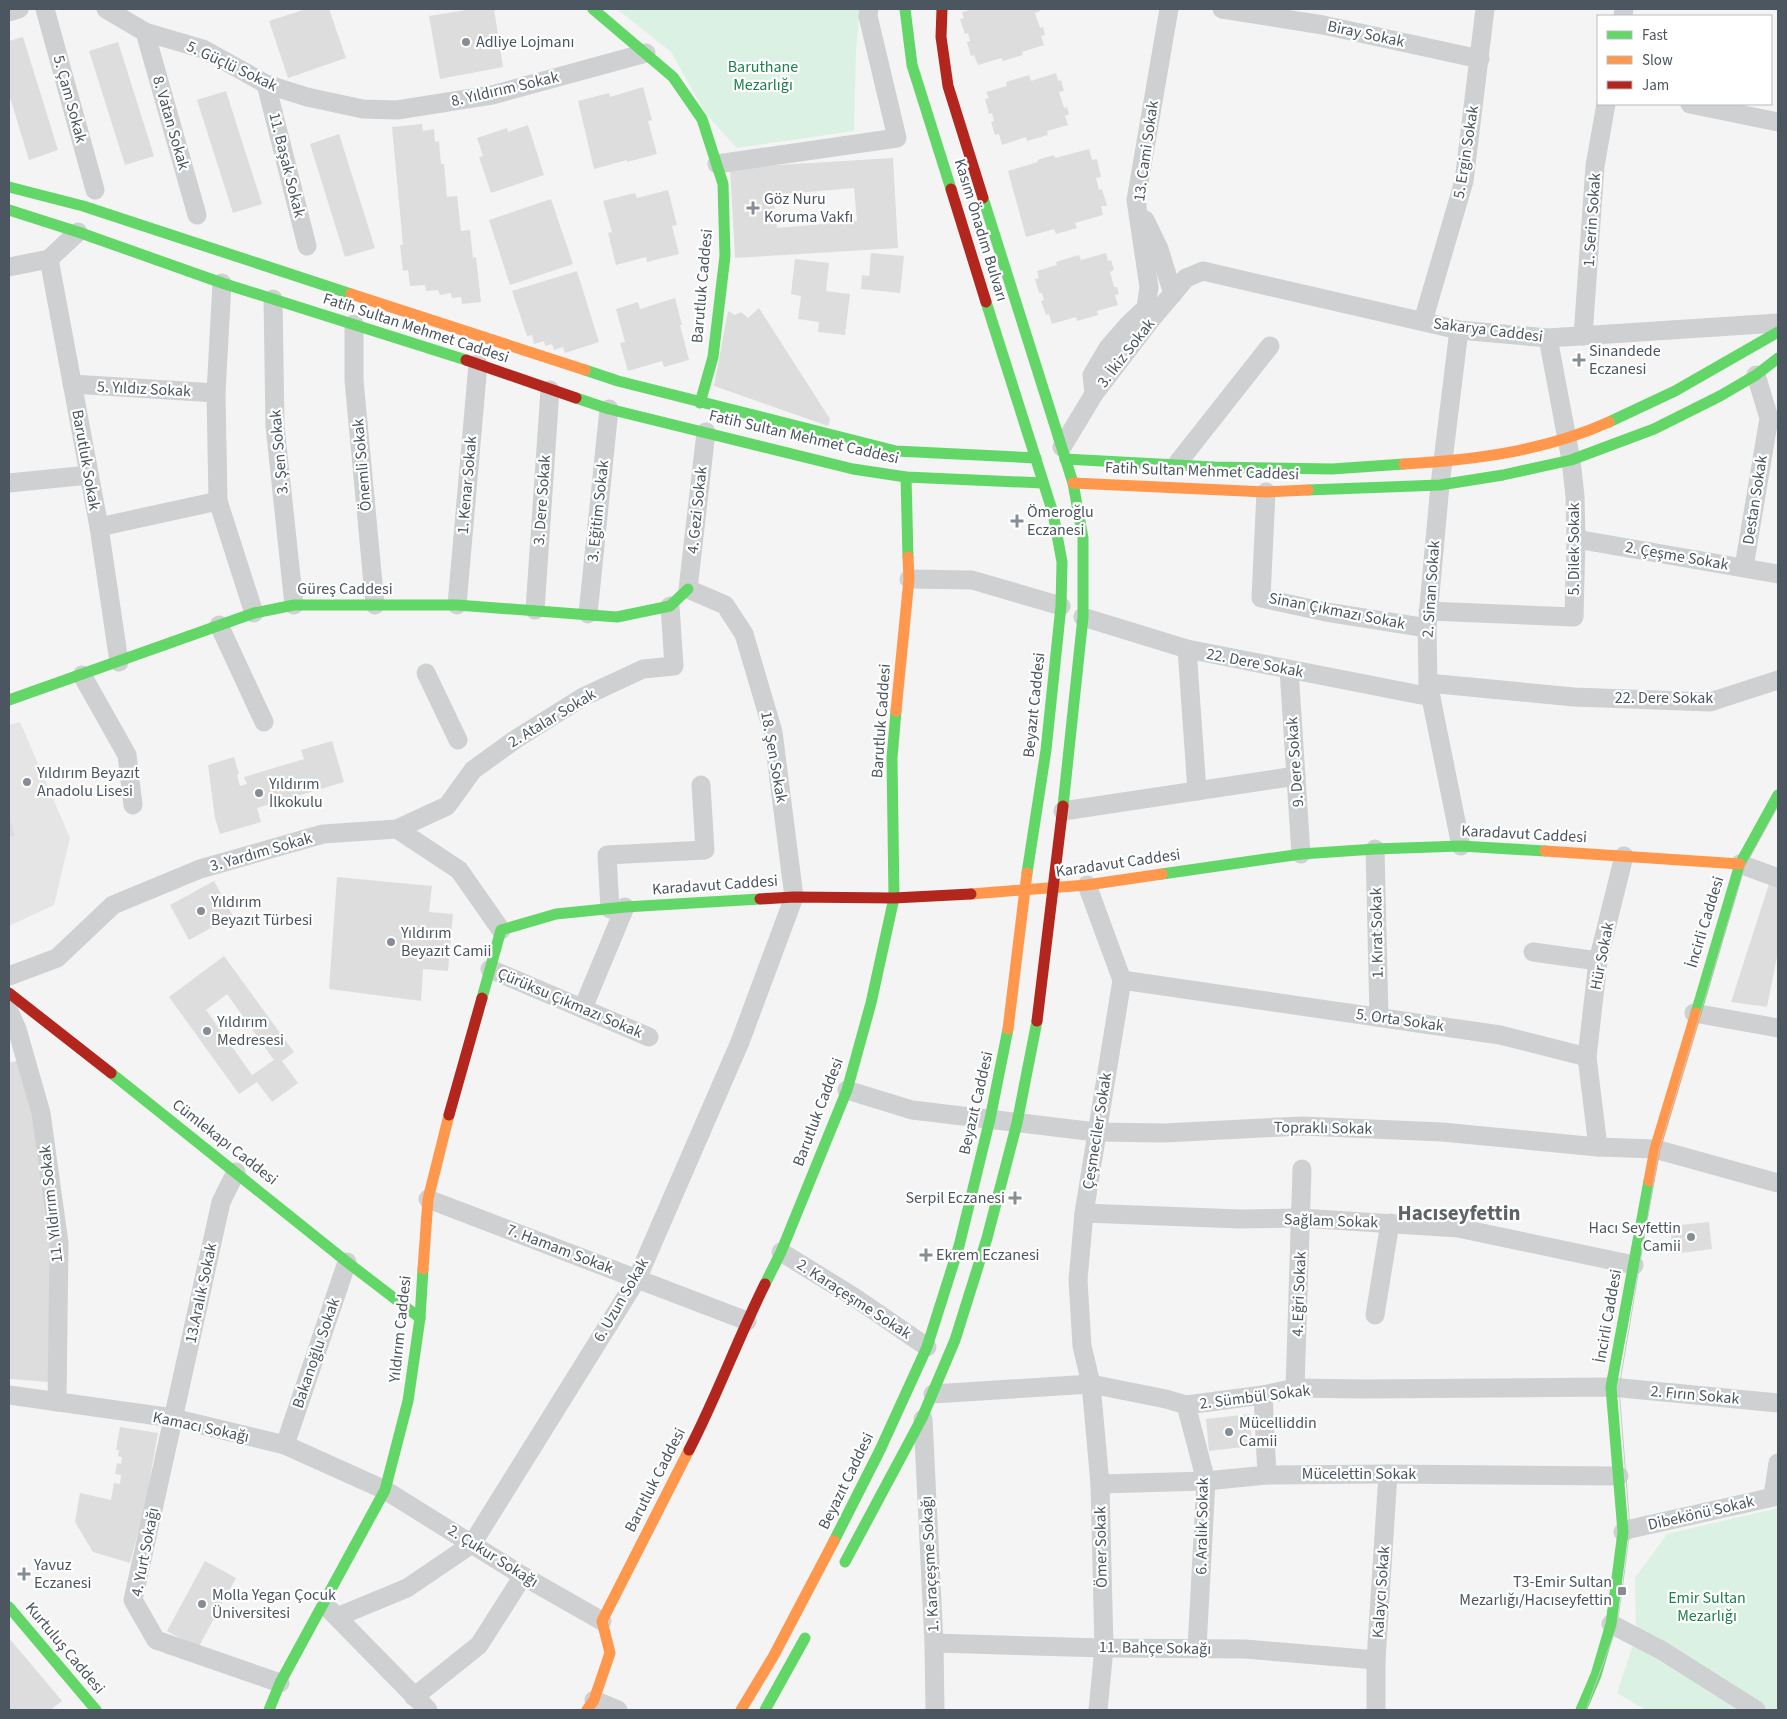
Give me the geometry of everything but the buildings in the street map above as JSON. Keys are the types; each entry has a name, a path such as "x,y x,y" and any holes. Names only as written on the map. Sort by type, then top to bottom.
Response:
{"main road":[{"name":"Barutluk Caddesi","path":"594,9 673,77 702,119 723,184 725,256 713,357 700,403"},
{"name":"Kasım Önadım Bulvarı","path":"905,9 912,65 1053,456"},
{"name":"Kasım Önadım Bulvarı","path":"942,9 941,37 948,86 1053,456"},
{"name":"Fatih Sultan Mehmet Caddesi","path":"9,187 83,206 618,381 700,403 896,450 1053,456 1176,465 1332,469 1443,462 1544,445 1566,439 1604,424 1675,391 1778,332"},
{"name":"Fatih Sultan Mehmet Caddesi","path":"9,210 78,232 222,283 478,364 609,409 852,469 906,478 1042,483 1073,482 1266,492 1440,485 1503,475 1571,460 1654,429 1720,396 1756,375 1778,358"},
{"path":"841,1569 922,1418 955,1340 987,1238 1017,1123 1038,1018 1072,735 1083,617 1083,538 1073,482 1053,456"},
{"name":"Beyazıt Caddesi","path":"741,1710 773,1657 808,1592 880,1450 927,1347 958,1246 990,1119 1007,1037 1024,891 1046,750 1061,606 1062,562 1053,513 1042,483 1053,456"},
{"name":"Barutluk Caddesi","path":"602,1621 706,1417 747,1321 781,1252 847,1090 871,1003 894,898 892,758 909,578 906,478"},
{"path":"670,606 688,589"},
{"name":"Güreş Caddesi","path":"9,700 254,613 294,605 457,605 617,617 670,606"},
{"name":"İncirli Caddesi","path":"1581,1710 1596,1675 1611,1624 1623,1532 1611,1387 1655,1149 1740,864 1778,795"},
{"name":"Karadavut Caddesi","path":"501,930 556,914 618,908 794,897 894,898 1053,889 1301,854 1375,849 1461,846 1740,864"},
{"name":"Yıldırım Caddesi","path":"269,1710 280,1683 385,1490 408,1401 420,1318 428,1199 461,1069 501,930"},
{"name":"Cümlekapı Caddesi","path":"9,993 420,1318"},
{"name":"Kurtuluş Caddesi","path":"9,1607 96,1710"},
{"path":"591,1705 610,1653 602,1621"},
{"path":"772,1706 809,1629"}],"street":[{"path":"9,12 19,9"},
{"name":"5. Çam Sokak","path":"45,9 95,190"},
{"name":"5. Güçlü Sokak","path":"106,9 145,32 203,49 266,84 306,97 363,109"},
{"path":"717,164 897,138 868,16 869,9"},
{"name":"13. Cami Sokak","path":"1094,394 1092,375 1108,348 1146,308 1149,287 1136,200 1169,9"},
{"name":"Biray Sokak","path":"1222,9 1324,17 1480,59"},
{"name":"5. Ergin Sokak","path":"1423,321 1464,181 1485,9"},
{"name":"8. Vatan Sokak","path":"145,32 197,214"},
{"name":"8. Yıldırım Sokak","path":"363,109 397,110 492,95 646,53"},
{"name":"11. Başak Sokak","path":"266,84 308,246"},
{"name":"1. Serin Sokak","path":"1583,336 1596,166 1606,105"},
{"path":"1697,105 1777,116"},
{"path":"1136,200 1159,250 1173,294"},
{"path":"9,267 49,259 78,232"},
{"name":"Barutluk Sokak","path":"49,259 99,527 119,662"},
{"name":"3. İkiz Sokak","path":"1053,456 1094,394 1173,294 1186,278 1203,271"},
{"name":"Sakarya Caddesi","path":"1203,271 1459,330 1548,338 1778,323"},
{"path":"222,283 216,393 218,501 254,613"},
{"name":"3. Şen Sokak","path":"273,299 275,426 294,605"},
{"name":"Önemli Sokak","path":"354,324 354,380 375,605"},
{"name":"2. Sinan Sokak","path":"1459,330 1440,485 1428,620 1429,690 1461,846"},
{"name":"5. Dilek Sokak","path":"1428,620 1574,616 1576,538 1571,460 1548,338"},
{"path":"1176,465 1270,346"},
{"name":"1. Kenar Sokak","path":"457,605 478,364"},
{"name":"Destan Sokak","path":"1744,567 1770,460 1769,418 1756,375"},
{"name":"5. Yıldız Sokak","path":"72,384 216,393"},
{"name":"3. Dere Sokak","path":"535,610 550,390"},
{"name":"3. Eğitim Sokak","path":"588,614 609,409"},
{"name":"4. Gezi Sokak","path":"688,589 706,432"},
{"path":"9,483 89,474"},
{"name":"Sinan Çıkmazı Sokak","path":"1266,492 1262,598 1326,612 1428,620"},
{"path":"99,527 218,501"},
{"name":"2. Çeşme Sokak","path":"1576,538 1778,574"},
{"path":"909,578 972,580 1061,606"},
{"name":"18. Şen Sokak","path":"688,589 725,605 744,634 773,732 794,897"},
{"name":"2. Atalar Sokak","path":"397,829 447,806 473,770 516,739 583,697 643,669 674,666 670,606"},
{"name":"22. Dere Sokak","path":"1083,617 1187,649 1289,670 1429,690 1710,702 1778,680"},
{"path":"219,625 264,722"},
{"path":"1187,649 1197,791"},
{"name":"9. Dere Sokak","path":"1289,670 1301,854"},
{"path":"426,673 458,740"},
{"path":"82,675 127,755 133,805"},
{"path":"1063,811 1296,776"},
{"path":"583,1008 618,908 607,855 705,850 701,785"},
{"path":"397,829 460,870 501,930"},
{"name":"3. Yardım Sokak","path":"9,976 57,958 113,905 200,869 323,834 397,829"},
{"name":"1. Kırat Sokak","path":"1375,849 1379,1017"},
{"name":"Hür Sokak","path":"1587,1057 1598,961 1624,856"},
{"path":"1740,864 1778,878"},
{"name":"Çeşmeciler Sokak","path":"1087,885 1122,980 1084,1213 1078,1280 1082,1346 1091,1384"},
{"name":"6. Uzun Sokak","path":"337,1617 407,1588 472,1544 637,1279 740,1042 794,897"},
{"path":"1533,952 1598,961"},
{"name":"Çürüksu Çıkmazı Sokak","path":"490,968 649,1037"},
{"name":"5. Orta Sokak","path":"1122,980 1500,1034 1587,1057"},
{"name":"11. Yıldırım Sokak","path":"9,1012 17,1029 41,1113 59,1244 56,1402"},
{"path":"1694,1013 1778,1028"},
{"path":"1587,1057 1598,1147"},
{"name":"Topraklı Sokak","path":"847,1090 912,1110 1096,1132 1164,1133 1302,1126 1442,1132 1598,1147 1655,1149 1778,1183"},
{"name":"4. Eğri Sokak","path":"1295,1388 1302,1169"},
{"name":"13.Aralık Sokak","path":"173,1418 220,1202 236,1172"},
{"name":"7. Hamam Sokak","path":"428,1199 747,1321"},
{"name":"Sağlam Sokak","path":"1084,1213 1240,1219 1301,1218 1458,1228 1634,1265"},
{"path":"1375,1314 1390,1223"},
{"name":"2. Karaçeşme Sokak","path":"781,1252 854,1297 927,1347"},
{"name":"Bakanoğlu Sokak","path":"285,1445 347,1262"},
{"name":"2. Sümbül Sokak","path":"933,1394 1091,1384 1166,1399 1186,1406 1262,1395 1295,1388 1368,1390 1611,1387"},
{"name":"Ömer Sokak","path":"1091,1384 1100,1484 1104,1648 1098,1710"},
{"name":"2. Fırın Sokak","path":"1611,1387 1778,1403"},
{"name":"Kamacı Sokağı","path":"9,1395 173,1418 285,1445 385,1490"},
{"path":"1262,1395 1267,1474"},
{"name":"6. Aralık Sokak","path":"1186,1406 1206,1481 1197,1648"},
{"name":"4. Yurt Sokağı","path":"173,1418 133,1600 156,1640 280,1683"},
{"name":"1. Karaçeşme Sokağı","path":"922,1418 934,1643 935,1710"},
{"path":"1776,1496 1778,1463"},
{"name":"Mücelettin Sokak","path":"1100,1484 1206,1481 1267,1474 1619,1476"},
{"name":"Kalaycı Sokak","path":"1376,1710 1376,1660 1388,1474"},
{"name":"2. Çukur Sokağı","path":"385,1490 523,1576 602,1621"},
{"name":"Dibekönü Sokak","path":"1623,1532 1776,1496"},
{"path":"323,1603 421,1704 479,1645 523,1576"},
{"path":"1611,1624 1661,1650 1756,1710"},
{"name":"11. Bahçe Sokağı","path":"934,1643 1104,1648 1245,1649 1376,1660"},
{"path":"591,1705 618,1710"}],"shaded area":[{"name":"Yıldırım Beyazıt Anadolu Lisesi","path":"20,722 70,838 54,905 9,926 9,725"}],"green space":[{"name":"Baruthane Mezarlığı","path":"617,9 860,9 856,51 854,131 737,148 706,114 671,52"},
{"name":"Emir Sultan Mezarlığı","path":"1778,1508 1778,1710 1646,1710 1617,1693 1636,1636 1635,1578 1667,1534"}],"tram line":[{"path":"1586,1710 1617,1626 1622,1591 1630,1529 1619,1388 1659,1150 1745,866 1778,806"}],"traffic: fast":[{"path":"593,9 673,77 702,119 723,184 725,256 713,357 700,403"},
{"path":"905,9 912,65 951,189"},
{"path":"9,187 83,206 351,294"},
{"path":"983,198 1073,483 1083,538 1083,617 1063,806"},
{"path":"9,210 78,232 222,283 466,360"},
{"path":"986,302 1053,513 1062,562 1061,606 1046,750 1027,873"},
{"path":"1609,422 1675,391 1778,332"},
{"path":"1308,490 1440,485 1503,475 1571,460 1654,429 1720,396 1756,375 1778,358"},
{"path":"585,370 618,381 896,451 1036,458"},
{"path":"576,398 609,409 853,469 906,477 1043,483"},
{"path":"1065,459 1214,467 1332,469 1404,464"},
{"path":"906,477 908,557"},
{"path":"9,700 254,613 294,605 457,605 617,617 670,606 688,589"},
{"path":"765,1284 781,1252 847,1090 871,1003 894,898 892,758 896,711"},
{"path":"1696,1013 1740,864 1778,795"},
{"path":"1162,874 1301,854 1375,849 1461,846 1545,851"},
{"path":"482,998 501,930 556,914 625,907 760,899"},
{"path":"845,1562 922,1418 955,1340 987,1238 1017,1123 1037,1021"},
{"path":"834,1541 880,1450 927,1347 959,1246 990,1119 1008,1029"},
{"path":"111,1073 420,1318"},
{"path":"1581,1710 1596,1675 1611,1624 1623,1532 1611,1387 1649,1181"},
{"path":"269,1710 280,1683 385,1490 408,1401 420,1318 423,1269"},
{"path":"9,1607 96,1710"},
{"path":"765,1710 805,1638"}],"traffic: slow":[{"path":"351,294 585,370"},
{"path":"1404,464 1483,457 1534,447 1585,432 1609,422"},
{"path":"1073,483 1266,492 1308,490"},
{"path":"896,711 909,579 908,557"},
{"path":"1545,851 1740,864"},
{"path":"1008,1029 1027,873"},
{"path":"971,894 1087,885 1162,874"},
{"path":"1649,1181 1655,1149 1696,1013"},
{"path":"423,1269 428,1199 449,1115"},
{"path":"587,1710 594,1700 610,1653 602,1621 689,1450"},
{"path":"741,1710 773,1657 834,1541"}],"traffic: jam":[{"path":"942,9 941,37 948,86 983,198"},
{"path":"951,189 986,302"},
{"path":"466,360 576,398"},
{"path":"1037,1021 1063,806"},
{"path":"760,899 794,897 894,898 971,894"},
{"path":"9,993 111,1073"},
{"path":"449,1115 482,998"},
{"path":"689,1450 765,1284"}],"place":[{"name":"Adliye Lojmanı","path":"466,42"},
{"name":"Göz Nuru Koruma Vakfı","path":"753,208"},
{"name":"Sinandede Eczanesi","path":"1579,360"},
{"name":"Ömeroğlu Eczanesi","path":"1017,521"},
{"name":"Yıldırım Beyazıt Anadolu Lisesi","path":"27,782"},
{"name":"Yıldırım İlkokulu","path":"259,793"},
{"name":"Yıldırım Beyazıt Türbesi","path":"201,911"},
{"name":"Yıldırım Beyazıt Camii","path":"391,942"},
{"name":"Yıldırım Medresesi","path":"207,1031"},
{"name":"Serpil Eczanesi","path":"1015,1198"},
{"name":"Hacı Seyfettin Camii","path":"1691,1237"},
{"name":"Ekrem Eczanesi","path":"926,1255"},
{"name":"Mücelliddin Camii","path":"1229,1432"},
{"name":"Yavuz Eczanesi","path":"24,1574"},
{"name":"T3-Emir Sultan Mezarlığı/Hacıseyfettin","path":"1622,1591"},
{"name":"Molla Yegan Çocuk Üniversitesi","path":"202,1604"}],"district":[{"name":"Hacıseyfettin","path":"1459,1213"}]}
